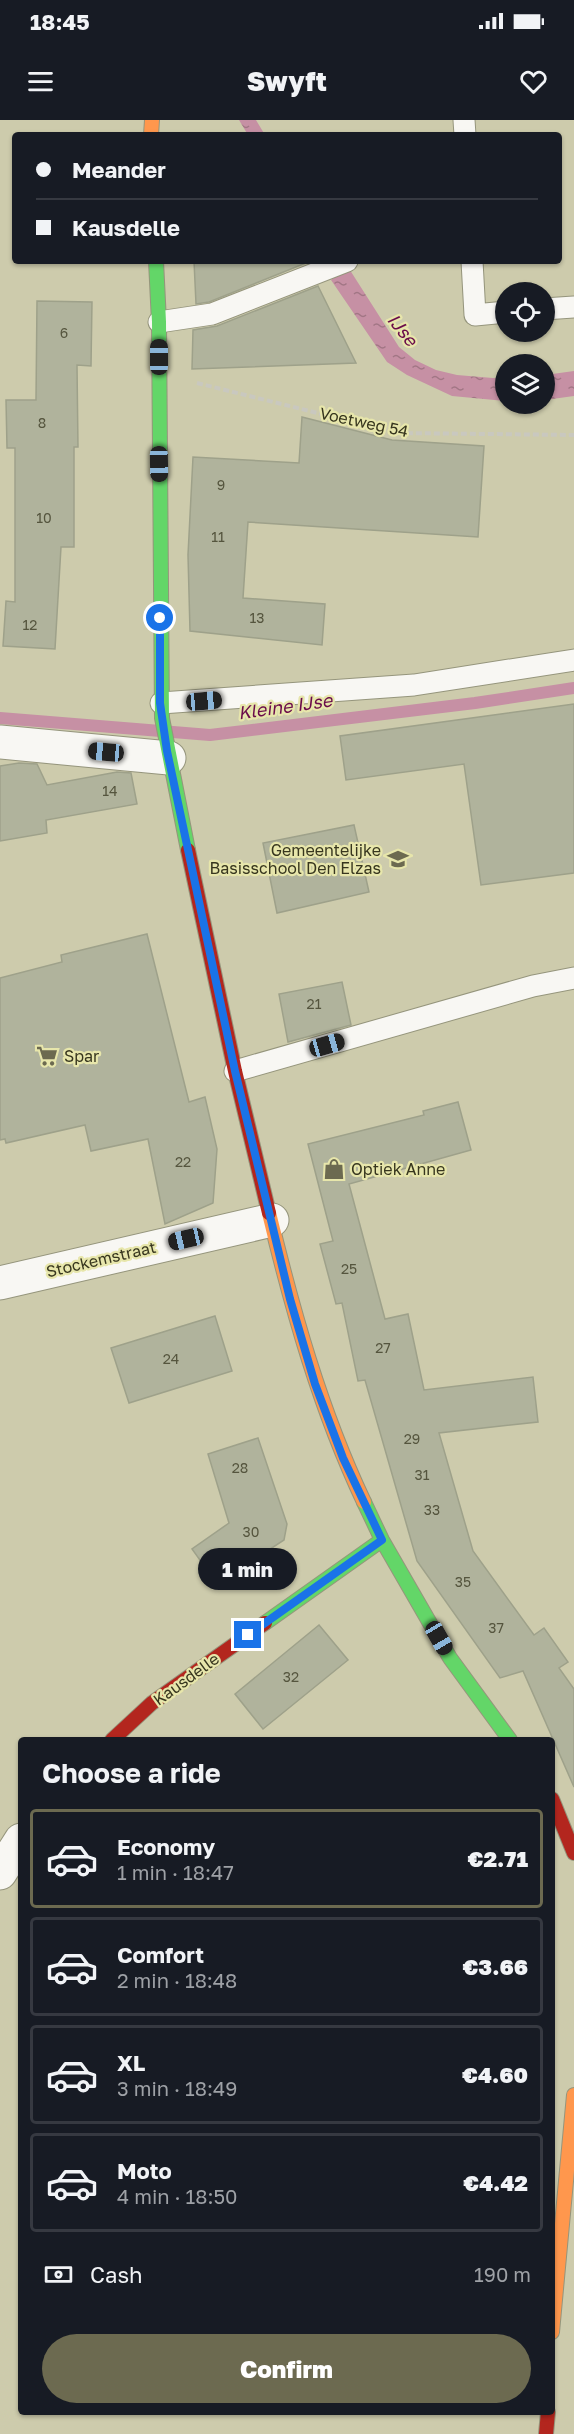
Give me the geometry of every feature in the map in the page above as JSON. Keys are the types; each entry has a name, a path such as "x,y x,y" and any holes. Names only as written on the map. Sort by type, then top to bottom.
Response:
{"street":[{"path":"156,264 159,322 161,711 168,754 235,1071 290,1299 315,1384 343,1458 382,1540 450,1658 508,1737"},
{"path":"0,742 168,754"},
{"name":"Stockemstraat","path":"0,1283 272,1220"},
{"name":"Kausdelle","path":"115,1737 152,1703 382,1540"},
{"path":"555,1806 574,1853"},
{"path":"0,1873 18,1845"},
{"path":"555,2300 574,2095"},
{"path":"546,2434 548,2415"}],"lane":[{"path":"159,322 212,314 339,264"},
{"path":"472,264 475,315 495,313"},
{"path":"555,308 574,306"},
{"path":"161,711 414,685 574,660"},
{"path":"235,1071 533,986 574,978"}],"path":[{"name":"Voetweg 54","path":"159,374 398,433 574,435"}],"water":[{"path":"239,120 256,120 263,132 246,132"},
{"path":"348,267 399,347 415,360 436,370 457,375 495,378 495,400 452,396 407,375 387,362 331,280"},
{"path":"574,371 574,396 555,399 555,374"}],"building":[{"path":"194,264 304,264 209,302 196,304"},
{"path":"318,286 356,363 192,369 193,330 217,326"},
{"path":"37,301 92,302 91,366 77,365 78,447 74,447 74,547 61,547 55,649 3,646 6,601 15,602 15,448 7,448 6,400 36,400"},
{"path":"302,417 392,440 484,446 478,537 248,522 243,598 325,604 322,645 190,631 188,555 193,457 299,463"},
{"path":"574,704 574,873 481,885 464,764 346,780 340,736"},
{"path":"19,763 37,764 47,785 117,772 131,773 137,804 46,820 47,833 0,841 0,766"},
{"path":"354,825 369,892 277,913 263,843"},
{"path":"147,934 189,1102 205,1097 217,1149 213,1203 165,1224 148,1139 91,1151 85,1125 6,1143 5,1139 0,1140 0,978 62,962 61,955"},
{"path":"342,982 351,1025 288,1042 279,994"},
{"path":"458,1102 471,1150 349,1184 385,1319 408,1314 424,1390 533,1377 538,1422 439,1433 473,1551 534,1635 544,1628 568,1662 559,1668 574,1689 574,1787 555,1744 555,1737 552,1737 523,1671 500,1678 417,1561 365,1380 358,1381 342,1303 336,1304 320,1244 333,1241 308,1144 424,1115 423,1111"},
{"path":"215,1316 232,1371 129,1403 111,1348"},
{"path":"258,1438 287,1524 284,1540 217,1584 192,1549 229,1523 208,1454"},
{"path":"319,1625 348,1660 263,1729 235,1694"}],"waterway":[{"name":"Kleine IJse","path":"0,718 210,735 475,703 574,688"}],"traffic: fast":[{"path":"156,264 159,322 162,718 188,850"},
{"path":"364,1502 382,1540 450,1658 508,1737"},
{"path":"265,1623 382,1540"}],"traffic: slow":[{"path":"151,132 152,120"},
{"path":"269,1213 309,1360 334,1432 364,1502"},
{"path":"555,2300 574,2095"}],"traffic: jam":[{"path":"188,850 235,1071 269,1213"},
{"path":"115,1737 152,1703 265,1623"},
{"path":"555,1806 574,1853"},
{"path":"546,2434 548,2415"}],"place":[{"name":"Gemeentelijke Basisschool Den Elzas","path":"398,859"},
{"name":"Spar","path":"47,1056"},
{"name":"Optiek Anne","path":"334,1169"}],"route":[{"path":"160,618 160,703 167,751 235,1071 290,1299 315,1384 343,1458 382,1540 248,1635"}],"water label":[{"name":"IJse","path":"402,330"}]}
